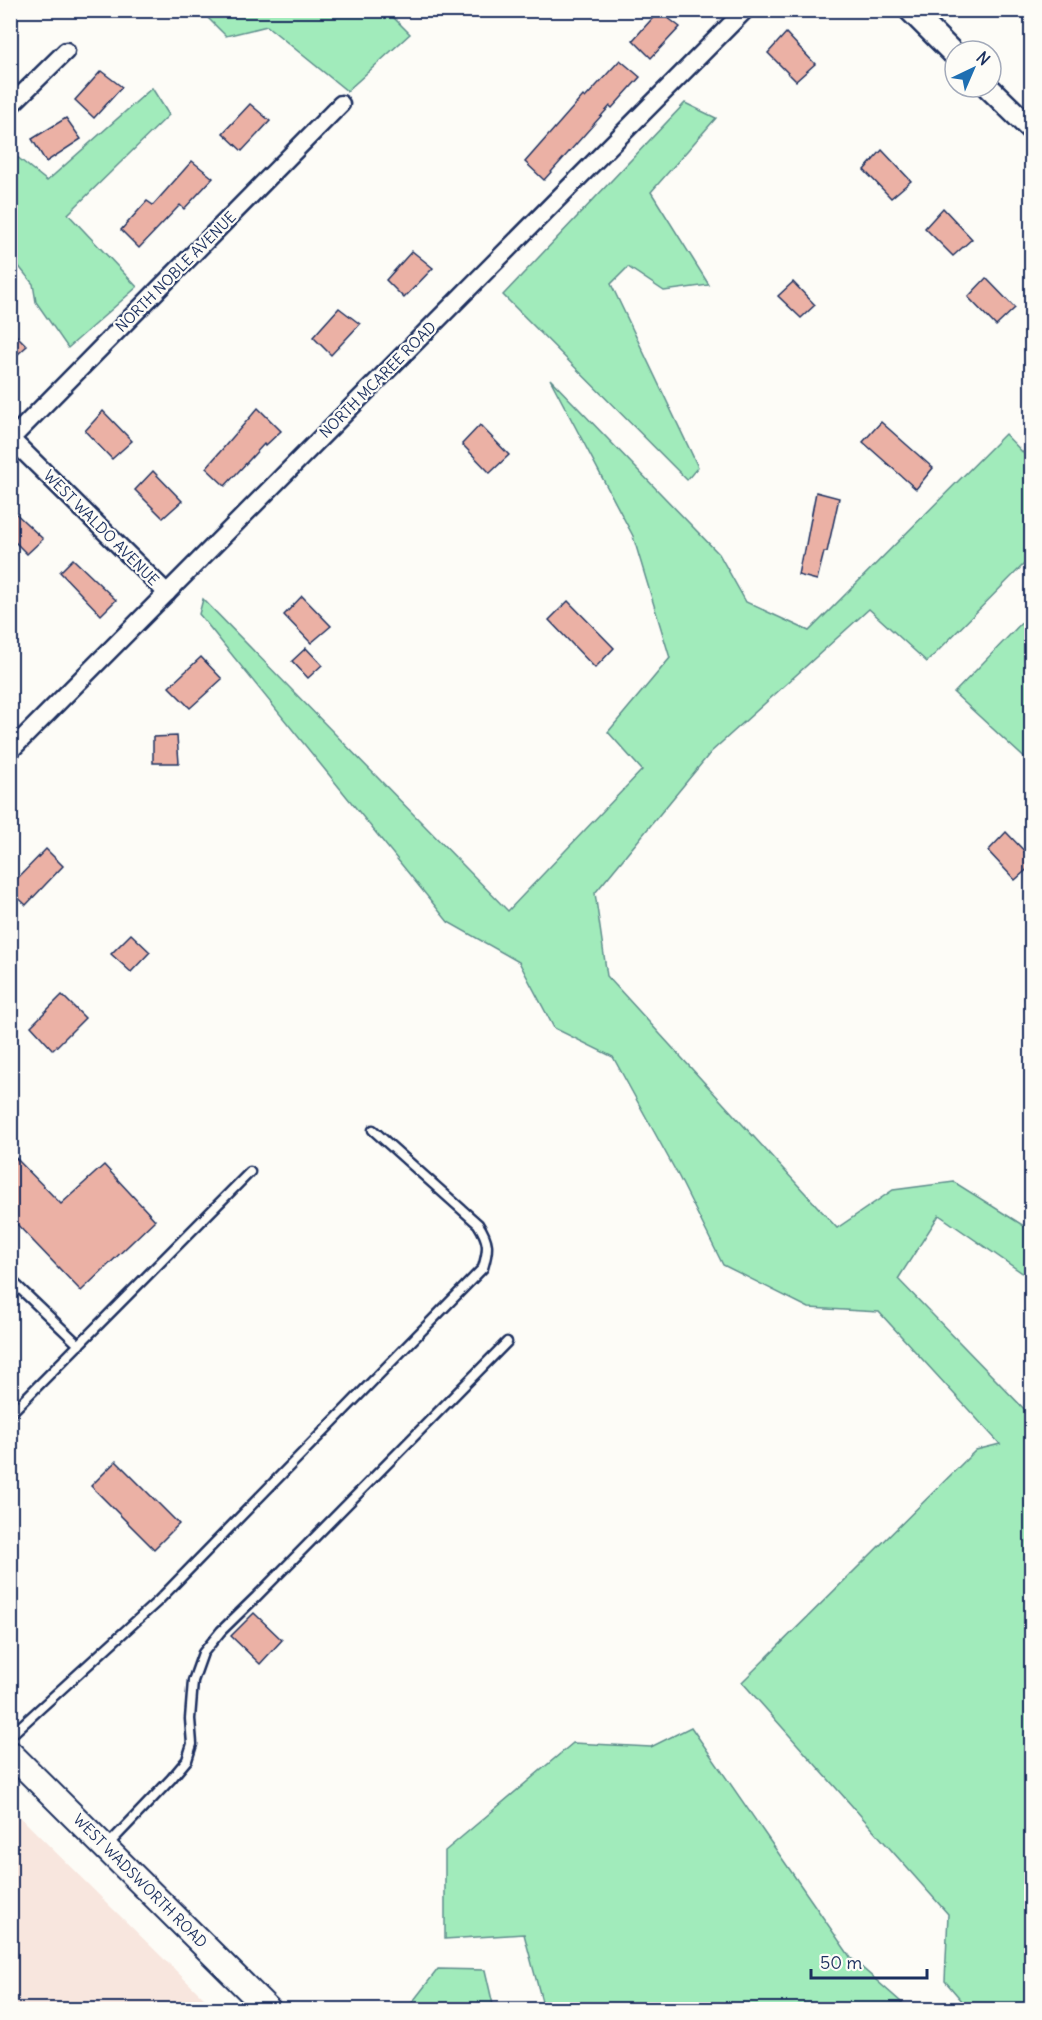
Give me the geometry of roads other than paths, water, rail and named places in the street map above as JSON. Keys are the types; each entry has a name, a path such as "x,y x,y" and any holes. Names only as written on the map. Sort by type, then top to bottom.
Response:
{"main road":[{"name":"WEST WADSWORTH ROAD","path":"10,1753 269,2010"}],"street":[{"name":"NORTH MCAREE ROAD","path":"10,751 745,10"},
{"path":"910,10 943,43"},
{"path":"10,106 66,51"},
{"path":"1000,99 1032,130"},
{"name":"NORTH NOBLE AVENUE","path":"11,439 341,104"},
{"name":"WEST WALDO AVENUE","path":"11,439 167,593"}],"lane":[{"path":"10,1736 158,1601 483,1268 487,1254 487,1238 478,1224 373,1130"},
{"path":"10,1414 250,1172"},
{"path":"10,1279 79,1345"},
{"path":"106,1848 187,1760 192,1744 190,1719 193,1681 203,1653 215,1638 507,1342"}]}
